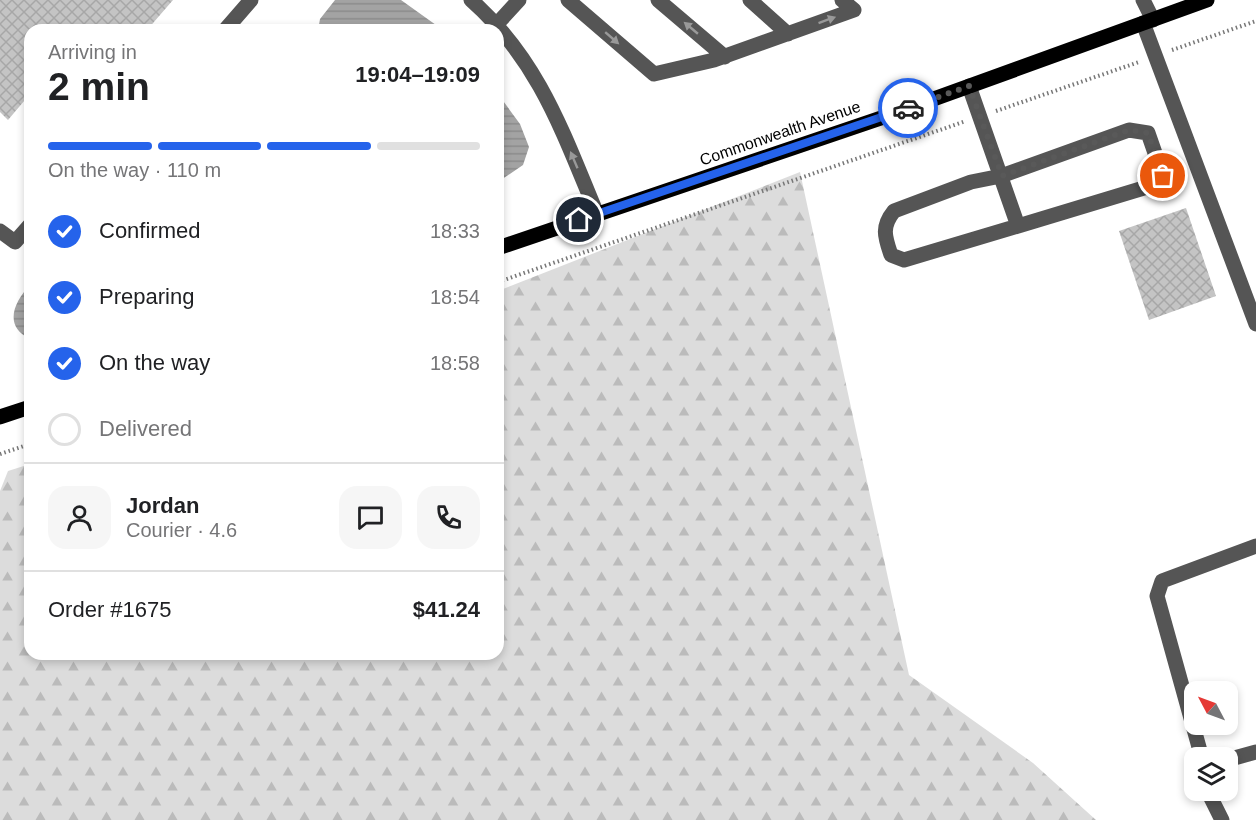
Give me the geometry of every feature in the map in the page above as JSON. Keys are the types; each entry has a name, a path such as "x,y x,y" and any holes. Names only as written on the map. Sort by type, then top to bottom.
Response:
{"main road":[{"name":"Commonwealth Avenue","path":"504,246 969,86 1207,0"},
{"path":"3,413 24,409"}],"lane":[{"path":"230,24 251,0"},
{"path":"471,0 497,24 519,0"},
{"path":"568,0 654,74 725,57 854,10 842,0"},
{"path":"658,0 725,57"},
{"path":"750,0 788,34"},
{"path":"1143,0 1155,56 1256,324"},
{"path":"504,33 523,56 545,93 597,214"},
{"path":"969,86 1018,226"},
{"path":"1129,130 1148,133 1163,176 1157,184 903,260 891,255 885,236 887,220 894,211 971,182 1002,176 1129,130"},
{"path":"0,231 15,243 24,232"},
{"path":"1199,747 1157,596 1162,581 1256,546"},
{"path":"1238,757 1256,752"},
{"path":"1212,801 1222,820"}],"path":[{"path":"504,280 1256,21"},
{"path":"0,454 24,446"}],"green space":[{"path":"800,172 909,675 1033,763 1096,820 0,820 0,491 8,471 24,466 24,660 504,660 504,289"}],"shaded area":[{"path":"335,0 401,0 435,24 319,24 320,19"},
{"path":"504,102 520,124 529,147 523,165 504,178"},
{"path":"24,292 24,335 16,327 14,321 19,299"}],"building":[{"path":"0,0 173,0 152,24 24,24 24,101 8,120 0,112"},
{"path":"1186,208 1216,296 1149,320 1119,231"}],"way so far":[{"path":"908,108 969,86 1002,176 1129,130 1148,133 1163,176"}],"route":[{"path":"579,220 908,108"}]}
